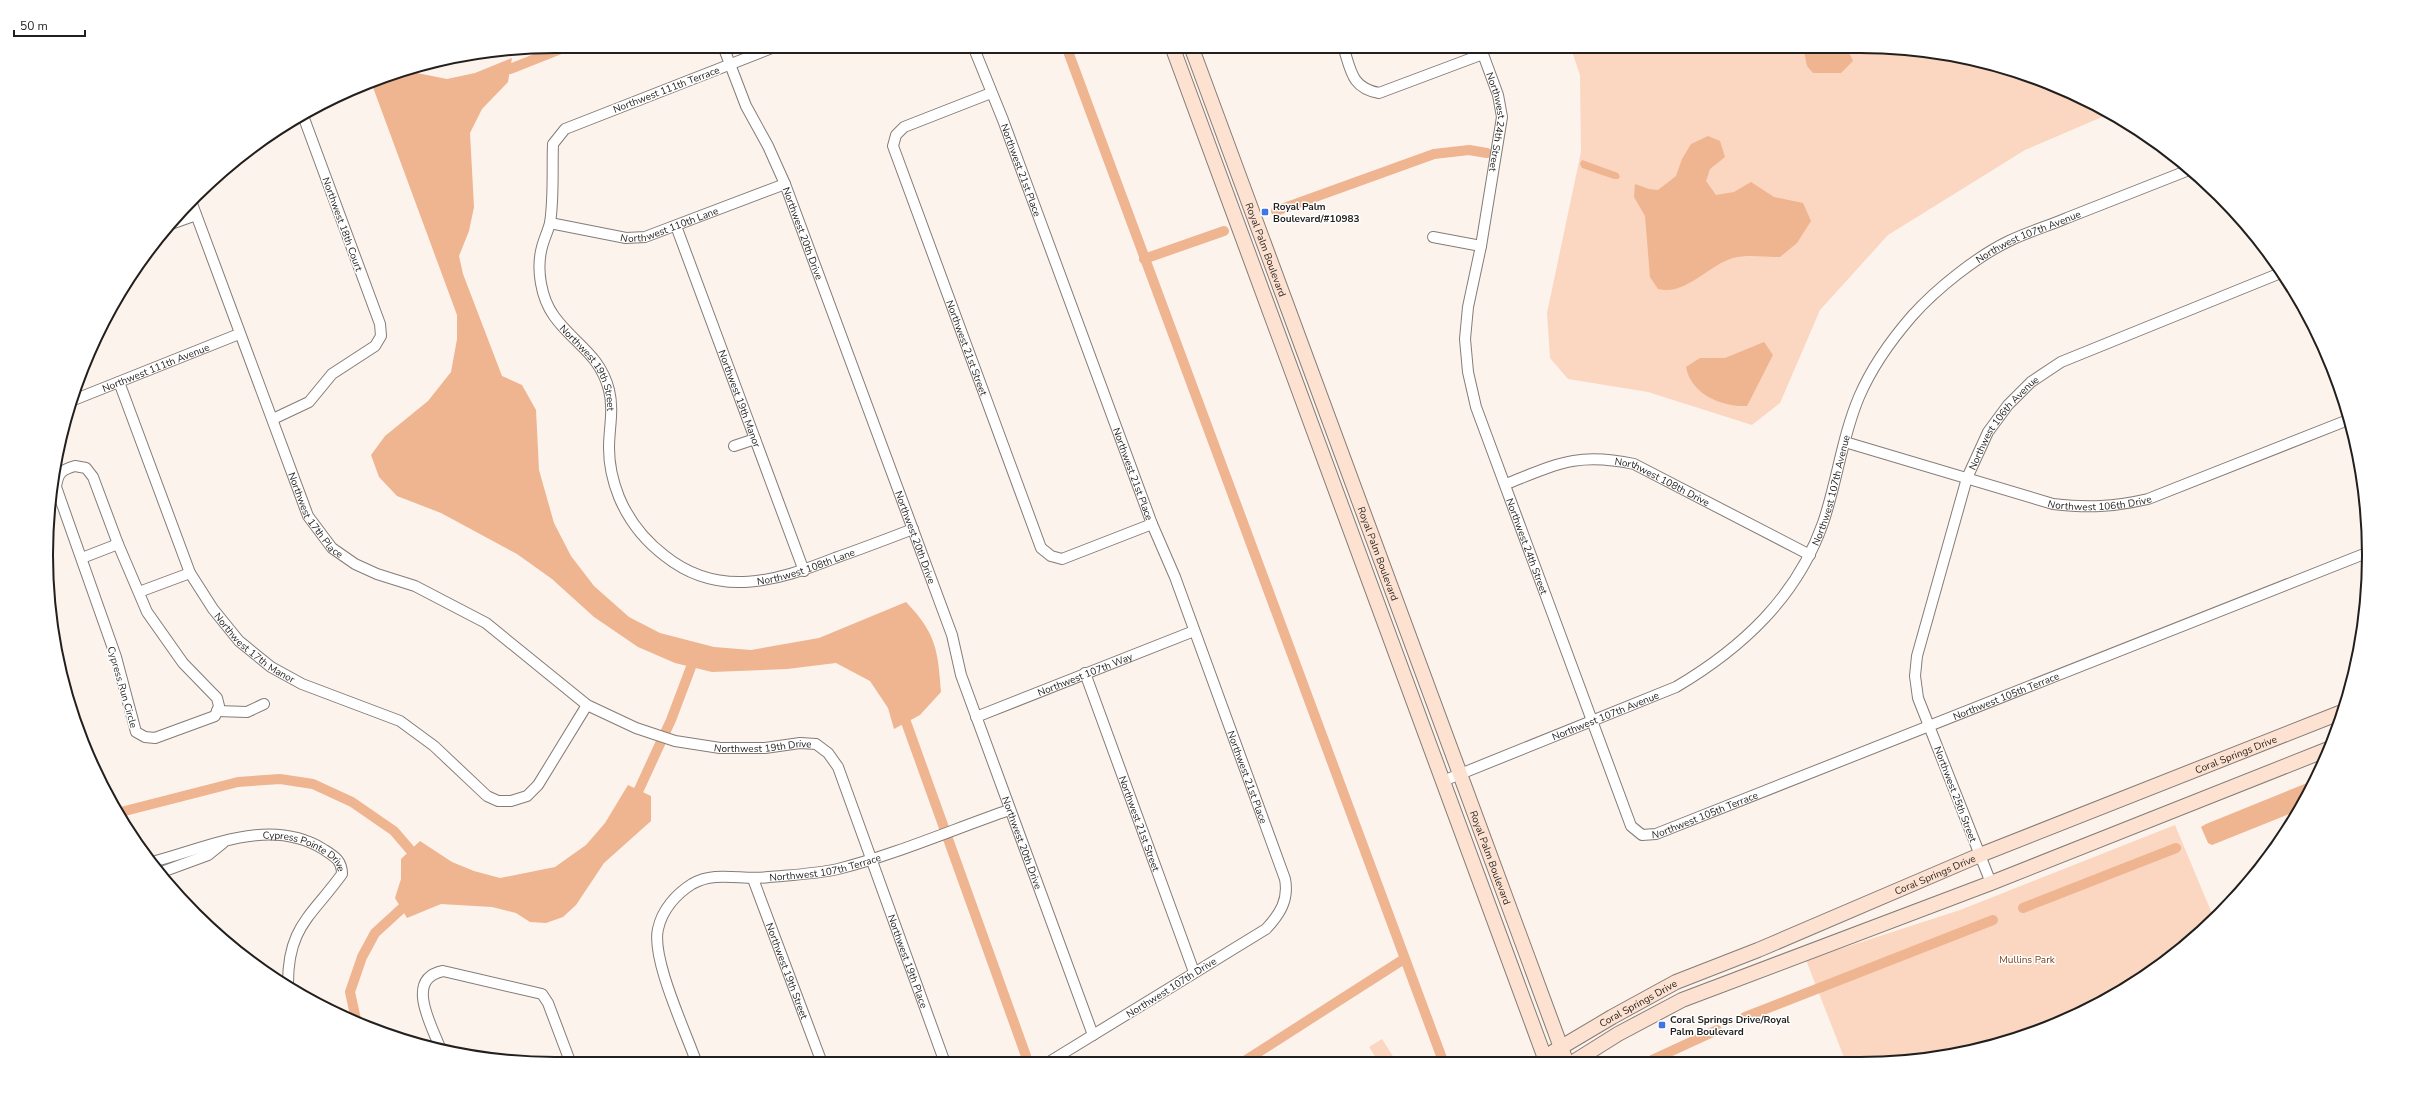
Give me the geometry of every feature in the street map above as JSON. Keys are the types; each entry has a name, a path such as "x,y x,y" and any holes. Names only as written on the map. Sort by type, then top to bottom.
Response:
{"main road":[{"name":"Royal Palm Boulevard","path":"1175,53 1443,782 1542,1057"},
{"name":"Royal Palm Boulevard","path":"1194,53 1564,1057"},
{"name":"Coral Springs Drive","path":"1547,1057 1612,1017 1676,982 1758,950 1980,855 2335,715"},
{"name":"Coral Springs Drive","path":"1581,1057 1618,1034 1682,1000 1991,883 2322,752"}],"street":[{"name":"Northwest 20th Drive","path":"726,53 746,106 768,146 785,184 952,635 961,675 1009,810 1093,1035"},
{"name":"Northwest 111th Terrace","path":"558,135 565,129 759,53"},
{"name":"Northwest 21st Place","path":"976,53 1003,120 1152,524 1175,577 1285,879 1287,890 1285,902"},
{"path":"1345,53 1355,80 1365,90 1379,93 1475,53"},
{"name":"Northwest 24th Street","path":"1483,53 1498,95 1502,117 1481,246 1468,307 1465,339 1468,372 1476,407 1506,484 1631,826 1642,834"},
{"name":"Northwest 21st Street","path":"991,92 904,127 896,134 893,146 993,420 1041,548 1051,556 1062,559 1152,524"},
{"name":"Northwest 18th Court","path":"273,419 309,402 332,374 375,346 381,336 380,324 304,120"},
{"name":"Northwest 19th Street","path":"558,135 553,144 550,223 541,249 539,276 545,297 554,316 596,360 604,376 612,409 609,448 611,467 619,498 631,522 650,545 674,564 696,574"},
{"name":"Northwest 107th Avenue","path":"1443,782 1676,687 1712,666 1743,641 1769,614 1794,582 1810,554 1827,512 1845,442 1859,397 1884,354 1912,316 1974,263 2009,241 2184,172"},
{"name":"Northwest 110th Lane","path":"550,223 626,238 646,237 785,184"},
{"name":"Northwest 17th Place","path":"193,207 239,334 273,419 308,516 332,548 355,564 377,574 415,586 486,623 587,705"},
{"path":"181,221 196,215"},
{"name":"Northwest 19th Manor","path":"676,226 804,571"},
{"path":"1433,237 1481,246"},
{"name":"Northwest 106th Avenue","path":"1930,726 1918,698 1916,676 1917,656 1967,478 1988,432 2008,405 2031,382 2055,366 2094,348 2276,275"},
{"name":"Northwest 111th Avenue","path":"79,397 239,334"},
{"name":"Northwest 17th Manor","path":"119,382 190,573 214,609 239,641 271,667 302,684 400,721 434,746 487,796 498,800 511,802 526,796 538,785 587,705"},
{"name":"Northwest 106th Drive","path":"1845,442 2053,504 2084,508 2117,506 2148,499 2344,422"},
{"path":"734,446 755,439"},
{"name":"Northwest 108th Drive","path":"1506,484 1563,462 1586,458 1607,458 1634,464 1810,554"},
{"name":"Cypress Run Circle","path":"57,490 116,657 136,732 145,737 155,738 215,716 219,706 217,698 183,663 163,637 147,612 118,544 93,477 86,468 75,466 63,469 60,472"},
{"name":"Northwest 108th Lane","path":"696,574 721,582 750,583 776,579 804,571 913,529"},
{"path":"82,558 118,544"},
{"name":"Northwest 105th Terrace","path":"1642,834 1656,834 2362,555"},
{"path":"139,592 190,573"},
{"name":"Northwest 107th Way","path":"976,717 1194,631"},
{"name":"Northwest 21st Street","path":"1085,673 1194,972"},
{"path":"217,711 247,712 264,704"},
{"name":"Northwest 19th Drive","path":"587,705 636,728 675,741 720,748 765,748 800,743 816,744 828,753 838,767 871,859"},
{"name":"Northwest 25th Street","path":"1930,726 1991,883"},
{"name":"Northwest 107th Terrace","path":"694,1057 660,963 656,944 658,928 664,912 676,897 692,884 710,877 731,876 753,879 837,869 871,859 1009,810"},
{"name":"Cypress Pointe Drive","path":"157,861 226,841 267,833 290,836 309,841 338,858 342,865 342,874 304,918 294,940 288,980"},
{"name":"Cypress Pointe Drive","path":"165,870 208,855 226,841"},
{"name":"Northwest 19th Place","path":"871,859 943,1057"},
{"name":"Northwest 19th Street","path":"753,879 820,1057"},
{"name":"Northwest 107th Drive","path":"1057,1057 1266,929 1279,915 1285,902"},
{"path":"438,1043 422,997 425,981 434,973 443,970 542,994 548,1003 568,1057"}],"green space":[{"path":"1572,53 1893,54 1926,57 1990,70 2052,91 2104,116 2025,150 1888,235 1820,310 1780,403 1752,425 1648,392 1568,379 1550,358 1547,313 1581,152 1580,75"},
{"name":"Mullins Park","path":"2175,825 2212,913 2166,953 2139,972 2111,990 2052,1019 1990,1040 1926,1053 1893,1056 1844,1057 1806,960 1960,910"},
{"path":"1382,1039 1393,1057 1375,1057 1369,1047"}],"shaded area":[{"path":"1804,53 1849,53 1853,61 1841,73 1813,73 1807,66"},
{"path":"512,58 508,82 482,109 470,133 474,207 469,231 459,256 463,274 502,376 522,385 536,410 539,470 554,523 571,556 594,586 629,617 660,633 714,647 751,650 819,638 906,602 924,623 934,643 937,653 941,692 920,715 894,729 888,708 870,681 836,663 787,669 712,672 675,663 638,647 594,617 552,579 517,554 441,513 397,496 379,477 371,455 385,436 428,401 451,372 457,339 457,315 373,87 416,73 447,79 475,73"},
{"path":"1708,136 1720,141 1725,157 1710,169 1706,181 1716,195 1734,192 1751,182 1774,197 1803,203 1811,221 1797,243 1780,257 1750,256 1733,258 1678,288 1668,290 1658,289 1650,277 1645,216 1634,197 1635,184 1649,189 1658,190 1676,176 1682,159 1691,144"},
{"path":"1582,160 1618,173 1620,177 1618,179 1614,179 1582,168 1580,164"},
{"path":"1764,342 1773,355 1747,406 1727,404 1709,397 1694,385 1689,376 1686,367 1700,358 1725,358"},
{"path":"2307,783 2290,814 2212,845 2208,843 2201,827"},
{"path":"628,785 651,796 651,821 604,863 576,905 563,917 546,923 530,922 516,913 492,907 441,904 407,918 395,898 401,879 401,859 420,841 452,862 474,871 500,878 555,867 586,845 605,823"}],"waterway":[{"path":"510,69 550,53"},
{"path":"1069,53 1442,1057"},
{"path":"1276,211 1434,154 1469,150 1487,153"},
{"path":"1144,259 1224,231"},
{"path":"636,796 671,720 691,667"},
{"path":"906,722 1026,1056"},
{"path":"123,811 238,782 280,779 313,784 352,802 394,831 418,859"},
{"path":"2023,908 2176,848"},
{"path":"355,1015 350,992 362,957 375,933 411,900"},
{"path":"1745,1017 1993,920"},
{"path":"1251,1057 1404,959"},
{"path":"1658,1057 1717,1030"}],"place":[{"name":"Royal Palm Boulevard/#10983","path":"1265,212"},
{"name":"Coral Springs Drive/Royal Palm Boulevard","path":"1662,1025"}]}
